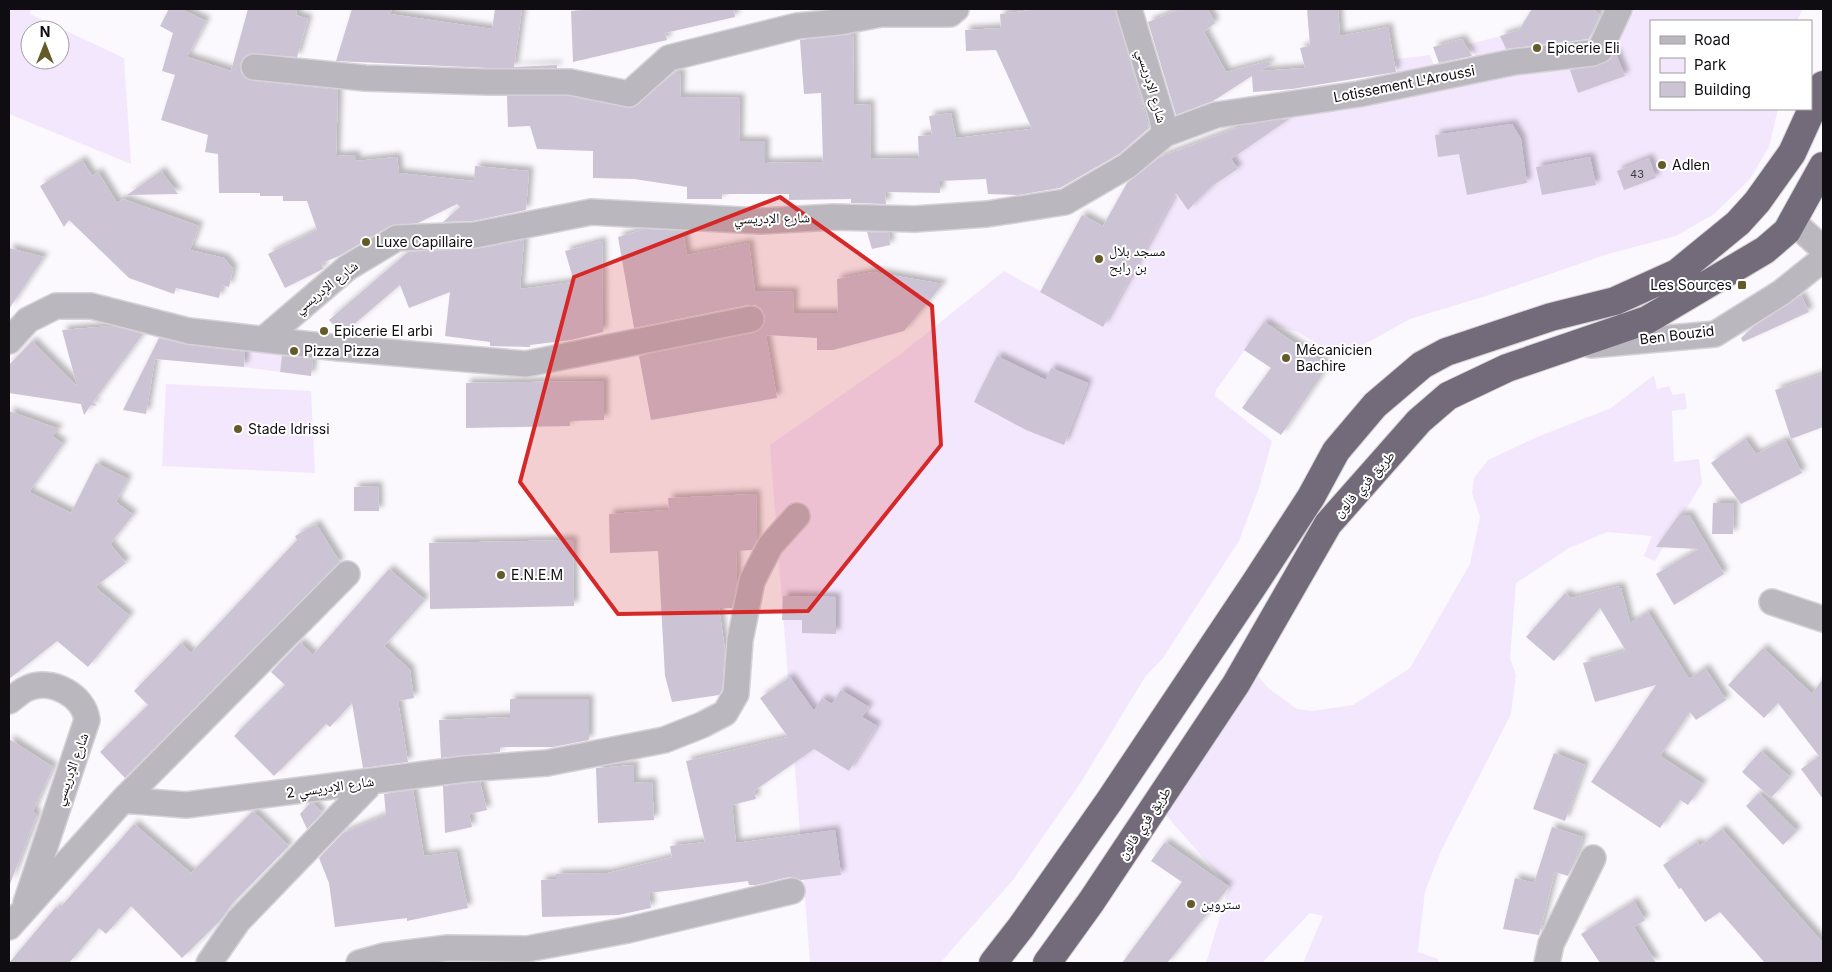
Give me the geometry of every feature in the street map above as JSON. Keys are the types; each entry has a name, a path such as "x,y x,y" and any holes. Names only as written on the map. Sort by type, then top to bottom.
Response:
{"highway":[{"path":"1812,109 1823,85"},
{"path":"993,963 1032,912 1148,743 1311,497 1336,451 1375,404 1422,364 1446,352 1551,317 1615,301 1677,272 1738,224 1757,202 1792,153 1812,110"},
{"name":"طريق فري فالون","path":"1047,963 1091,902 1236,684 1328,524 1419,421 1448,396 1507,368 1648,320 1765,250 1787,231 1823,166"}],"street":[{"path":"254,67 365,78 488,82 570,82 629,94 670,58 797,26 839,22 881,14 950,14 956,9"},
{"name":"شارع الإدريسي","path":"264,338 347,268 397,238 475,235 590,212 761,221 833,217 915,219 987,214 1065,202 1127,166 1165,134 1162,118 1129,9"},
{"name":"Lotissement L'Aroussi","path":"1165,134 1216,115 1252,112 1359,94 1514,62 1592,53 1601,48 1619,9"},
{"path":"1792,221 1823,249"},
{"name":"Ben Bouzid","path":"1569,347 1715,334 1782,292 1823,259"},
{"path":"9,341 28,320 56,306 91,306 189,331 339,348 526,364 751,319"},
{"name":"شارع الإدريسي 2","path":"123,800 186,804 465,769 547,763 664,740 702,724 725,713 736,694 740,640 752,581 770,546 796,516"},
{"path":"16,920 123,800 347,574"},
{"path":"1772,602 1823,619"},
{"name":"شارع الإدريسي","path":"9,701 28,687 49,686 59,688 77,699 84,708 87,720 16,920"},
{"path":"209,963 238,921 373,781"},
{"path":"1547,963 1551,944 1593,858"},
{"path":"359,963 384,956 448,948 528,949 628,930 792,891"}],"highlighted area":[{"path":"780,197 932,306 941,445 808,611 618,614 520,482 574,277"}],"green space":[{"path":"9,9 31,9 30,14 43,20 20,20 20,70 70,70 70,33 124,58 131,164 9,114"},
{"path":"1618,9 1803,9 1798,20 1650,20 1650,110 1778,110 1769,147 1750,179 1714,214 1676,236 1608,254 1486,296 1410,319 1340,358 1298,332 1264,323 1216,390 1215,396 1272,441 1259,488 1239,541 1163,658 1145,677 1081,782 1013,880 940,963 810,963 770,445 902,353 1004,271 1103,326 1175,195 1192,207 1212,186 1238,170 1223,141 1252,112 1577,56"},
{"path":"1501,36 1509,56 1480,63 1469,44"},
{"path":"1430,55 1436,70 1397,77 1397,59"},
{"path":"246,346 283,350 280,372 244,367"},
{"path":"1654,375 1657,389 1669,386 1673,395 1685,393 1687,409 1672,411 1674,462 1699,459 1702,483 1655,561 1644,556 1652,536 1607,532 1569,548 1516,583 1510,658 1516,675 1511,714 1441,851 1425,891 1418,952 1438,959 1438,963 1303,963 1323,916 1310,913 1262,963 1206,963 1229,887 1164,813 1256,673 1268,688 1297,709 1312,711 1353,705 1410,668 1470,564 1480,517 1472,493 1474,478 1488,460 1537,437 1611,408"},
{"name":"Stade Idrissi","path":"166,384 311,391 315,473 162,466"}],"building":[{"path":"169,9 181,9 206,21 187,57 231,71 248,9 297,9 296,15 308,19 297,57 249,54 243,58 240,65 241,72 245,78 253,81 338,90 336,156 356,155 356,161 397,157 399,173 474,181 475,166 529,171 526,210 473,221 443,222 460,207 457,204 418,223 390,226 339,256 322,263 323,269 285,288 268,254 317,230 307,201 283,201 283,196 260,196 260,193 219,193 218,154 205,152 208,135 161,120 175,75 162,71 173,33 160,26"},
{"path":"352,9 392,9 390,14 492,29 495,9 522,9 514,67 557,65 557,68 488,68 336,61"},
{"path":"610,9 734,9 735,17 665,33 667,40 573,62 571,11"},
{"path":"1040,9 1115,9 1149,128 1119,154 1060,188 1018,195 988,194 986,179 940,181 940,193 885,192 886,204 851,203 851,199 789,200 789,194 722,194 722,199 687,199 687,187 634,179 593,178 593,151 537,149 530,126 508,127 507,96 569,96 632,108 674,73 681,73 680,97 740,98 739,141 765,141 765,163 823,162 821,93 804,94 800,40 853,34 854,105 870,104 871,159 919,158 918,136 932,135 929,116 951,113 956,138 1032,129 996,50 966,51 965,30 1001,28 1000,14"},
{"path":"1180,9 1208,9 1215,23 1204,32 1226,72 1269,61 1270,65 1260,71 1305,68 1300,48 1310,46 1307,9 1338,9 1340,36 1388,27 1396,72 1292,89 1253,92 1252,76 1213,101 1176,115 1148,22"},
{"path":"1532,9 1593,9 1600,15 1589,39 1506,49 1500,36 1519,30"},
{"path":"1462,39 1472,56 1439,63 1433,47"},
{"path":"1615,51 1625,76 1578,93 1570,70 1605,63"},
{"name":"مسجد بلال بن رابح","path":"1289,119 1231,159 1238,169 1212,186 1188,210 1176,193 1103,327 1040,292 1082,215 1103,226 1127,183 1160,157 1245,125"},
{"path":"1512,124 1521,139 1527,183 1467,195 1459,154 1438,157 1435,135"},
{"path":"1590,157 1596,185 1542,195 1536,167"},
{"path":"1649,158 1656,178 1624,190 1617,171"},
{"path":"82,160 92,176 98,172 117,203 123,199 199,226 190,250 224,258 233,269 229,287 222,285 219,298 176,288 174,294 129,278 69,220 64,227 40,186"},
{"path":"161,171 178,194 127,195"},
{"path":"645,229 683,231 687,255 749,243 755,291 794,292 793,313 838,313 837,279 873,272 943,284 904,331 833,350 817,350 817,338 766,335 777,398 651,420 639,356 754,333 761,329 765,317 761,309 755,305 748,305 634,328 618,237"},
{"path":"867,232 889,233 890,245 872,249"},
{"path":"524,240 520,289 574,282 565,251 602,241 603,332 571,340 530,345 530,347 490,346 490,342 445,336 450,292 409,308 400,285 346,331 339,331 329,320 408,252 476,249"},
{"path":"9,248 44,257 9,309"},
{"path":"1801,295 1809,312 1743,342 1741,338 1753,327"},
{"path":"1264,322 1328,366 1281,435 1242,408 1271,368 1244,350"},
{"path":"112,326 143,334 93,402 97,406 91,405 84,415 81,404 9,393 9,365 32,341 77,386 62,330"},
{"path":"159,338 187,345 245,352 244,367 155,359 146,414 123,410"},
{"path":"282,356 313,359 311,376 280,372"},
{"path":"997,356 1046,380 1051,368 1088,383 1064,445 1026,430 974,402"},
{"path":"1823,374 1823,427 1791,439 1775,390"},
{"path":"604,381 604,420 570,421 570,426 466,428 466,383"},
{"path":"9,411 59,429 52,436 63,444 29,492 71,513 96,463 128,479 116,502 133,515 110,544 126,563 95,587 130,616 88,667 57,641 9,679"},
{"path":"1745,439 1756,454 1785,440 1802,473 1741,504 1711,463"},
{"path":"378,486 379,511 354,511 354,487"},
{"path":"756,494 757,539 752,550 736,551 737,581 732,608 719,608 725,650 722,690 719,695 672,702 665,676 658,551 610,553 609,514 669,510 668,498"},
{"path":"1713,503 1734,503 1733,534 1712,534"},
{"path":"1679,515 1689,515 1724,574 1674,605 1656,574 1698,549 1656,547"},
{"path":"316,524 340,562 125,778 100,752 148,705 134,691 181,643 191,653 297,540 295,536"},
{"name":"E.N.E.M","path":"573,540 574,606 430,609 429,543"},
{"path":"389,569 425,600 384,646 410,670 414,698 398,701 408,762 363,768 352,703 330,727 326,724 274,776 234,736 285,685 271,672 300,642 313,655"},
{"path":"1620,586 1618,588 1621,588 1630,623 1648,612 1689,679 1705,668 1726,700 1696,720 1690,712 1660,756 1703,784 1688,805 1680,800 1660,828 1591,782 1656,685 1595,702 1583,663 1626,651 1600,608 1554,661 1526,637 1565,593 1571,598"},
{"path":"783,596 836,597 836,634 802,633 802,620 782,620"},
{"path":"1763,648 1812,694 1823,679 1823,799 1801,769 1819,756 1778,703 1764,718 1728,685"},
{"path":"790,677 814,711 822,698 832,704 841,690 869,707 862,717 877,726 849,771 814,749 754,791 756,799 732,805 736,843 835,830 841,875 801,880 789,877 756,885 749,885 748,881 649,893 651,908 618,915 542,917 541,880 556,879 556,874 608,873 672,857 670,846 705,842 686,761 788,737 760,698"},
{"path":"510,699 589,699 589,740 553,747 500,747 500,752 441,758 439,720 510,717"},
{"path":"9,739 53,767 33,811 37,815 10,884"},
{"path":"1761,751 1790,777 1771,798 1742,772"},
{"path":"1554,753 1585,765 1565,821 1533,809"},
{"path":"634,765 634,783 652,782 654,820 598,823 596,768"},
{"path":"480,782 487,810 469,814 472,827 445,833 443,786"},
{"path":"413,790 424,856 456,852 468,908 407,921 407,918 335,927 329,883 319,858 343,833 386,815 384,794"},
{"path":"1759,793 1797,831 1783,845 1746,806"},
{"path":"310,803 313,803 322,813 307,829 300,814"},
{"path":"253,811 289,846 232,904 220,921 182,958 131,906 106,934 99,928 69,963 9,963 56,907 59,909 134,824 191,873"},
{"path":"1552,827 1583,837 1568,876 1555,872 1539,935 1503,929 1515,878 1534,883"},
{"path":"1722,829 1823,943 1823,963 1765,963 1720,912 1705,922 1681,888 1679,889 1663,865 1697,842 1700,846"},
{"name":"ستروين","path":"1165,842 1229,887 1167,963 1122,963 1182,882 1151,861"},
{"path":"1634,901 1645,920 1634,927 1656,963 1600,963 1581,934"}],"place":[{"name":"Epicerie Eli","path":"1537,48"},
{"name":"Adlen","path":"1662,165"},
{"name":"Luxe Capillaire","path":"366,242"},
{"name":"مسجد بلال بن رابح","path":"1099,259"},
{"name":"Les Sources","path":"1742,285"},
{"name":"Epicerie El arbi","path":"324,331"},
{"name":"Pizza Pizza","path":"294,351"},
{"name":"Mécanicien Bachire","path":"1286,358"},
{"name":"Stade Idrissi","path":"238,429"},
{"name":"E.N.E.M","path":"501,575"},
{"name":"ستروين","path":"1191,904"}]}
